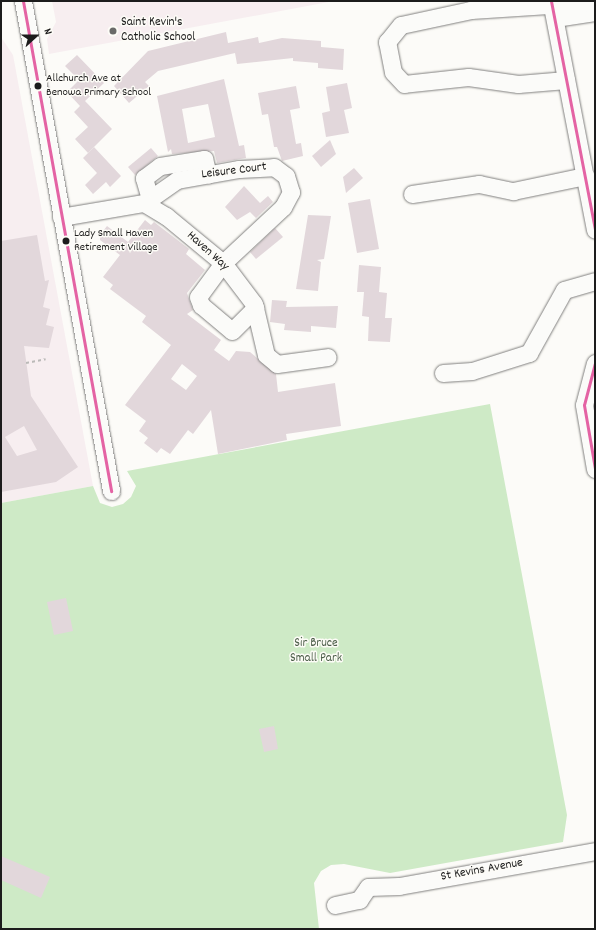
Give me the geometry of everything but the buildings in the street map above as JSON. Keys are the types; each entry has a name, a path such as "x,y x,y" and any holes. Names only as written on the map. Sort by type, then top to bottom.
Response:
{"street":[{"path":"23,1 111,491"},
{"path":"566,80 518,84 468,77 404,84 393,72 387,52 390,36 410,22 441,19 471,10 553,8 595,2"},
{"path":"553,8 595,12"},
{"path":"553,8 595,230"},
{"name":"Leisure Court","path":"147,201 177,180 208,174 274,167 286,176 291,192 283,207 223,263 198,297 201,305 232,331 255,308"},
{"path":"412,194 479,184 514,191 585,176"},
{"path":"61,216 147,201"},
{"name":"Haven Way","path":"147,201 223,263 255,308 266,354 277,364 328,357"},
{"path":"443,373 472,371 529,353 564,290 595,282"},
{"path":"595,363 584,405 595,469"},
{"name":"St Kevins Avenue","path":"335,904 359,900 368,887 399,886 595,851"}],"path":[{"path":"26,363 46,359"}],"shaded area":[{"name":"Saint Kevin's Catholic School","path":"52,1 334,1 49,54 47,39 56,22"},
{"path":"1,37 13,55 93,486 1,503"}],"green space":[{"name":"Sir Bruce Small Park","path":"490,404 567,815 563,842 390,873 344,864 331,865 321,871 314,883 319,929 1,929 1,503 93,486 100,503 112,507 123,504 131,497 136,486 127,471"}],"transit line":[{"path":"23,1 111,491"},
{"path":"551,1 595,230"},
{"path":"595,363 584,405 595,469"}],"place":[{"name":"Saint Kevin's Catholic School","path":"113,31"},
{"name":"Allchurch Ave at Benowa Primary School","path":"38,86"},
{"name":"Lady Small Haven Retirement Village","path":"66,241"}]}
